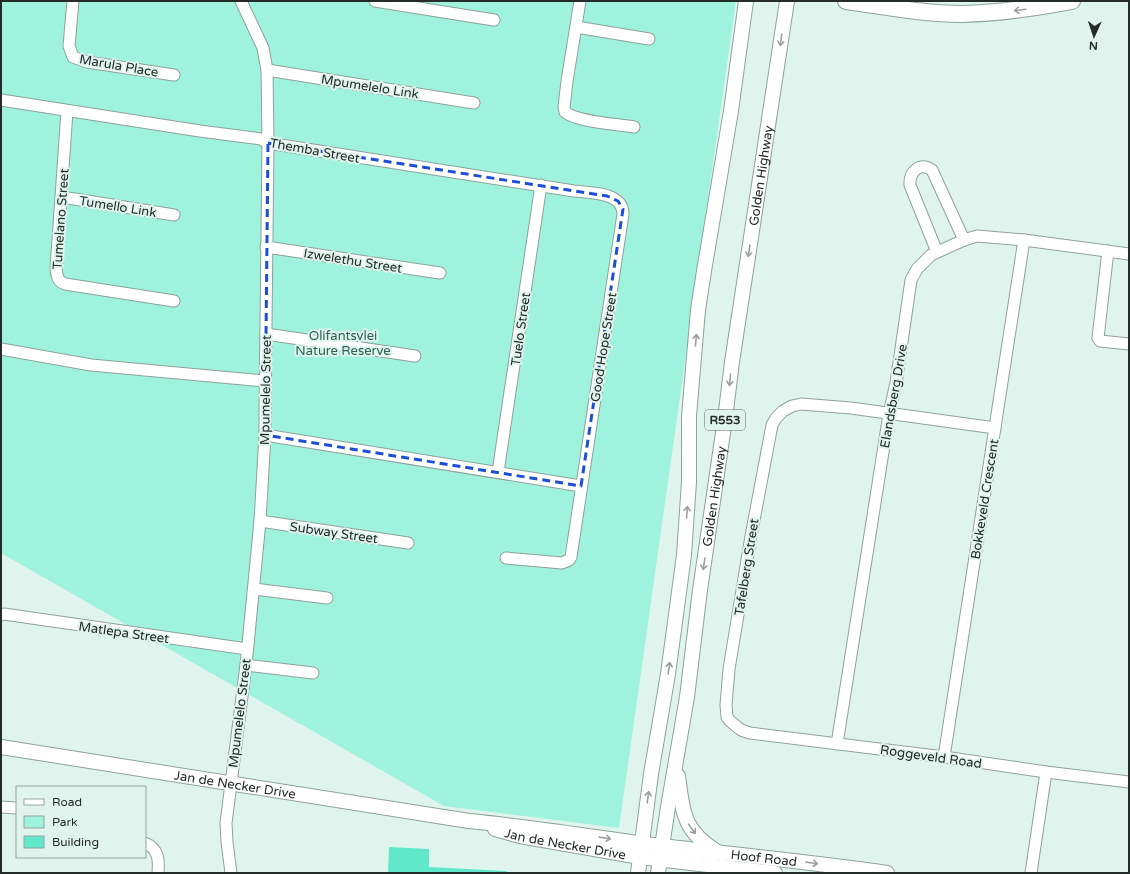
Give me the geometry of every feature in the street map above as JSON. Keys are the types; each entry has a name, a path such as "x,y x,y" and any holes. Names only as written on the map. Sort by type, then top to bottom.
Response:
{"highway":[{"path":"846,1 910,10 961,14 1023,10 1072,1"}],"main road":[{"name":"Golden Highway","path":"638,873 640,850 668,674 684,555 689,482 689,416 698,310 731,111 746,1"},
{"name":"Golden Highway","path":"660,859 687,697 700,590 726,419 732,362 787,1"},
{"name":"Jan de Necker Drive","path":"1,747 469,821 520,836 640,850"},
{"path":"676,765 684,814 690,828 707,845 717,859 695,873"},
{"name":"Hoof Road","path":"640,850 660,859 717,859 763,856 887,873"},
{"name":"Hoof Road","path":"717,859 775,873"}],"street":[{"name":"Marula Place","path":"73,1 69,46 73,57 87,62 174,75"},
{"name":"Mpumelelo Street","path":"231,873 226,823 254,589 266,436 265,380 268,143 266,70 263,48 242,1"},
{"path":"375,1 494,20"},
{"path":"580,1 566,88 564,107 565,112 580,119 634,127"},
{"path":"576,27 649,39"},
{"name":"Mpumelelo Link","path":"266,70 474,102"},
{"name":"Themba Street","path":"1,100 261,139 268,143 611,197 618,201 623,209"},
{"name":"Tumelano Street","path":"67,111 56,268 57,276 60,281 65,284 174,301"},
{"path":"937,252 910,185 910,177 912,173 918,169 927,167 932,170 964,240"},
{"name":"Tuelo Street","path":"498,472 541,185"},
{"name":"Tumello Link","path":"62,197 174,215"},
{"name":"Good Hope Street","path":"506,558 562,564 569,560 572,555 623,209"},
{"name":"Elandsberg Drive","path":"837,744 889,414 896,383 911,280 914,274 922,264 937,252 977,236 1024,240 1129,254"},
{"name":"Bokkeveld Crescent","path":"944,757 1024,240"},
{"name":"Izwelethu Street","path":"266,247 440,273"},
{"path":"1108,251 1098,338 1100,341 1129,344"},
{"path":"266,334 415,356"},
{"path":"1,349 91,365 265,380"},
{"name":"Tafelberg Street","path":"734,725 727,717 726,712 729,669 751,536 772,425 776,418 783,412 801,404 851,408 889,414"},
{"path":"889,414 995,428"},
{"path":"266,436 581,486"},
{"name":"Subway Street","path":"260,521 408,543"},
{"path":"254,589 327,598"},
{"name":"Matlepa Street","path":"1,615 4,614 247,649"},
{"path":"246,665 313,673"},
{"name":"Roggeveld Road","path":"734,725 741,730 750,733 1129,782"},
{"path":"1031,873 1046,772"},
{"path":"1,807 16,808"},
{"path":"146,844 152,847 157,853 158,873"}],"highlighted area":[{"path":"268,143 607,196 618,201 623,209 581,486 265,435"}],"green space":[{"name":"Olifantsvlei Nature Reserve","path":"1,1 736,1 619,828 444,806 1,553"}],"building":[{"path":"389,847 429,849 429,867 506,871 507,873 388,873"}]}
